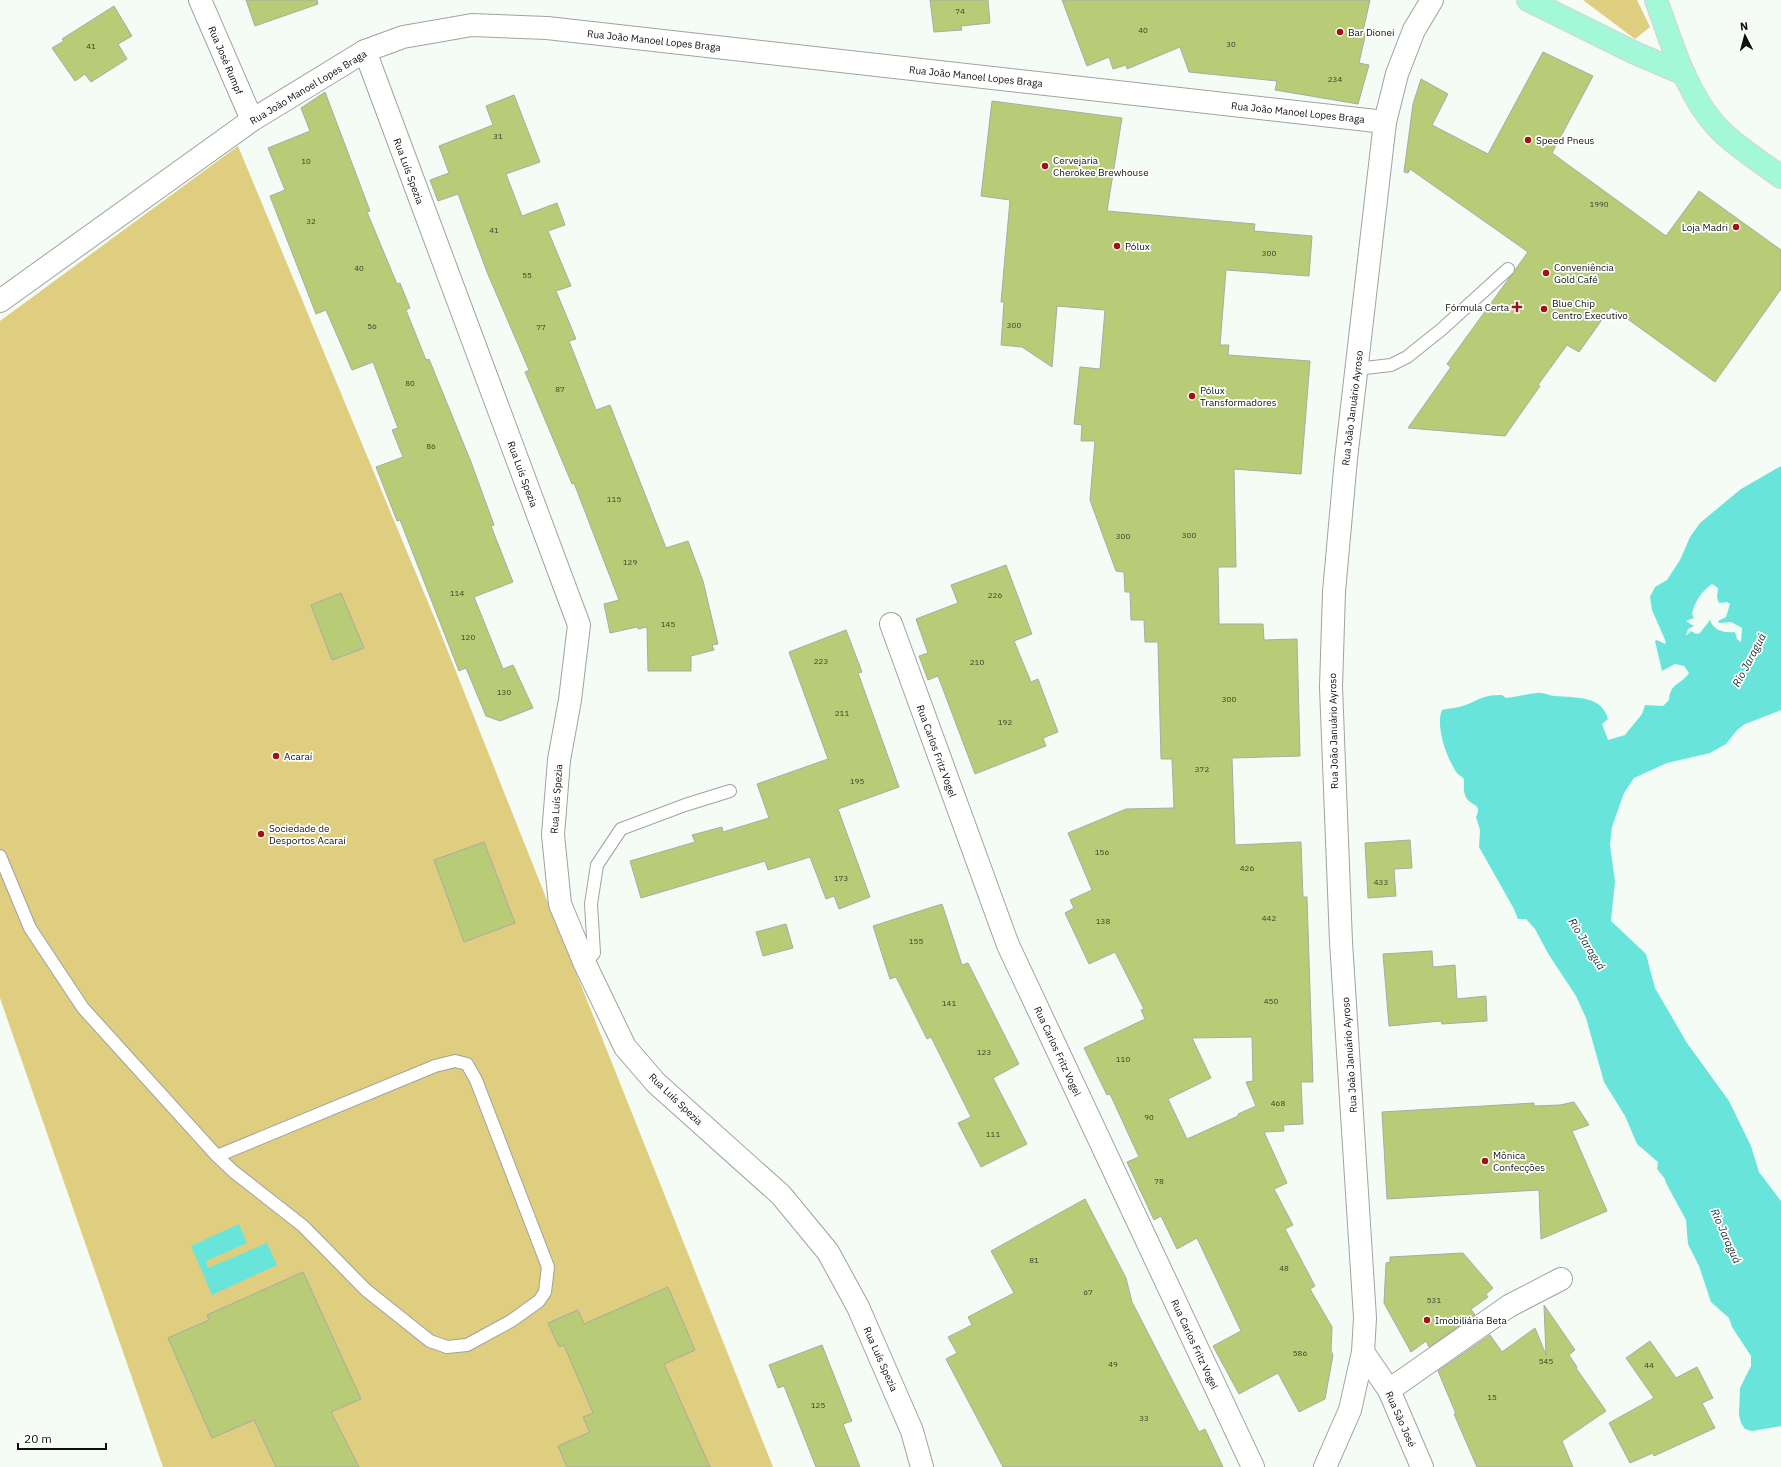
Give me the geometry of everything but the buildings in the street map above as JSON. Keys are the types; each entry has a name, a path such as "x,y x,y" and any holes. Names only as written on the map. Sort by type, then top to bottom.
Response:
{"main road":[{"path":"1528,0 1636,53 1684,74"},
{"path":"1656,0 1684,74 1698,101 1718,128 1781,177"}],"street":[{"name":"Rua José Rumpf","path":"200,0 252,120"},
{"name":"Rua João Januário Ayroso","path":"1325,1467 1350,1410 1363,1352 1365,1318 1341,942 1331,686 1334,592 1346,459 1386,122 1397,74 1414,30 1432,0"},
{"name":"Rua João Manoel Lopes Braga","path":"0,302 252,120 365,51 403,37 472,25 547,28 1386,122"},
{"name":"Rua Luís Spezia","path":"365,51 579,625 570,700 559,760 553,835 560,904 585,964 625,1047 656,1083 781,1195 828,1252 858,1307 912,1431 922,1467"},
{"name":"Rua Carlos Fritz Vogel","path":"891,624 1008,945 1253,1467"},
{"path":"1389,1390 1509,1306 1561,1279"},
{"name":"Rua São José","path":"1363,1352 1389,1390 1422,1467"}],"lane":[{"path":"1356,369 1391,365 1408,357 1442,329 1508,269"},
{"path":"585,964 594,953 591,904 597,865 621,829 685,805 730,791"},
{"path":"0,856 30,928 83,1008 217,1156 234,1172 303,1226 366,1290 430,1341 447,1347 467,1345 511,1322 538,1302 545,1292 548,1267 476,1080 467,1064 455,1061 435,1066 217,1156"}],"shaded area":[{"path":"1583,0 1637,0 1650,27 1635,39"},
{"name":"Sociedade de Desportos Acaraí","path":"238,146 435,619 773,1467 163,1467 0,998 0,321"}],"water":[{"name":"Rio Jaraguá","path":"1781,466 1781,710 1745,724 1737,730 1726,744 1710,753 1667,763 1634,778 1624,793 1612,827 1610,845 1615,881 1611,921 1646,954 1655,988 1687,1043 1729,1101 1751,1146 1759,1172 1781,1201 1781,1426 1752,1431 1745,1429 1741,1423 1739,1415 1740,1388 1751,1366 1751,1356 1732,1327 1729,1318 1711,1302 1699,1266 1688,1244 1686,1220 1665,1179 1657,1169 1658,1162 1637,1144 1625,1116 1604,1082 1586,1018 1576,996 1549,955 1535,929 1526,919 1518,919 1514,909 1479,847 1480,830 1476,817 1478,808 1467,799 1465,795 1464,779 1457,773 1449,760 1443,742 1440,725 1442,710 1462,706 1484,697 1502,695 1506,698 1533,693 1542,693 1553,696 1587,699 1600,706 1605,711 1608,719 1602,724 1608,740 1625,735 1642,714 1645,705 1663,706 1669,700 1671,690 1689,673 1684,666 1675,664 1662,671 1655,641 1657,640 1665,644 1666,642 1652,610 1650,597 1655,587 1667,580 1680,560 1690,537 1700,523 1741,489","holes":["1712,584 1718,588 1717,598 1719,603 1727,602 1730,604 1726,617 1718,621 1719,623 1731,622 1742,628 1741,642 1737,639 1735,632 1727,632 1717,629 1710,620 1700,633 1696,634 1691,631 1686,636 1688,629 1694,626 1686,621 1694,618 1692,614 1699,597"]},
{"path":"239,1224 247,1243 206,1261 208,1268 267,1243 277,1265 212,1295 191,1246"}],"place":[{"name":"Bar Dionei","path":"1340,32"},
{"name":"Speed Pneus","path":"1528,140"},
{"name":"Cervejaria Cherokee Brewhouse","path":"1045,166"},
{"name":"Loja Madri","path":"1736,227"},
{"name":"Pólux","path":"1117,246"},
{"name":"Conveniência Gold Café","path":"1546,273"},
{"name":"Fórmula Certa","path":"1517,307"},
{"name":"Blue Chip Centro Executivo","path":"1544,309"},
{"name":"Pólux Transformadores","path":"1192,396"},
{"name":"Acaraí","path":"276,756"},
{"name":"Sociedade de Desportos Acaraí","path":"261,834"},
{"name":"Mônica Confecções","path":"1485,1161"},
{"name":"Imobiliária Beta","path":"1427,1320"}]}
